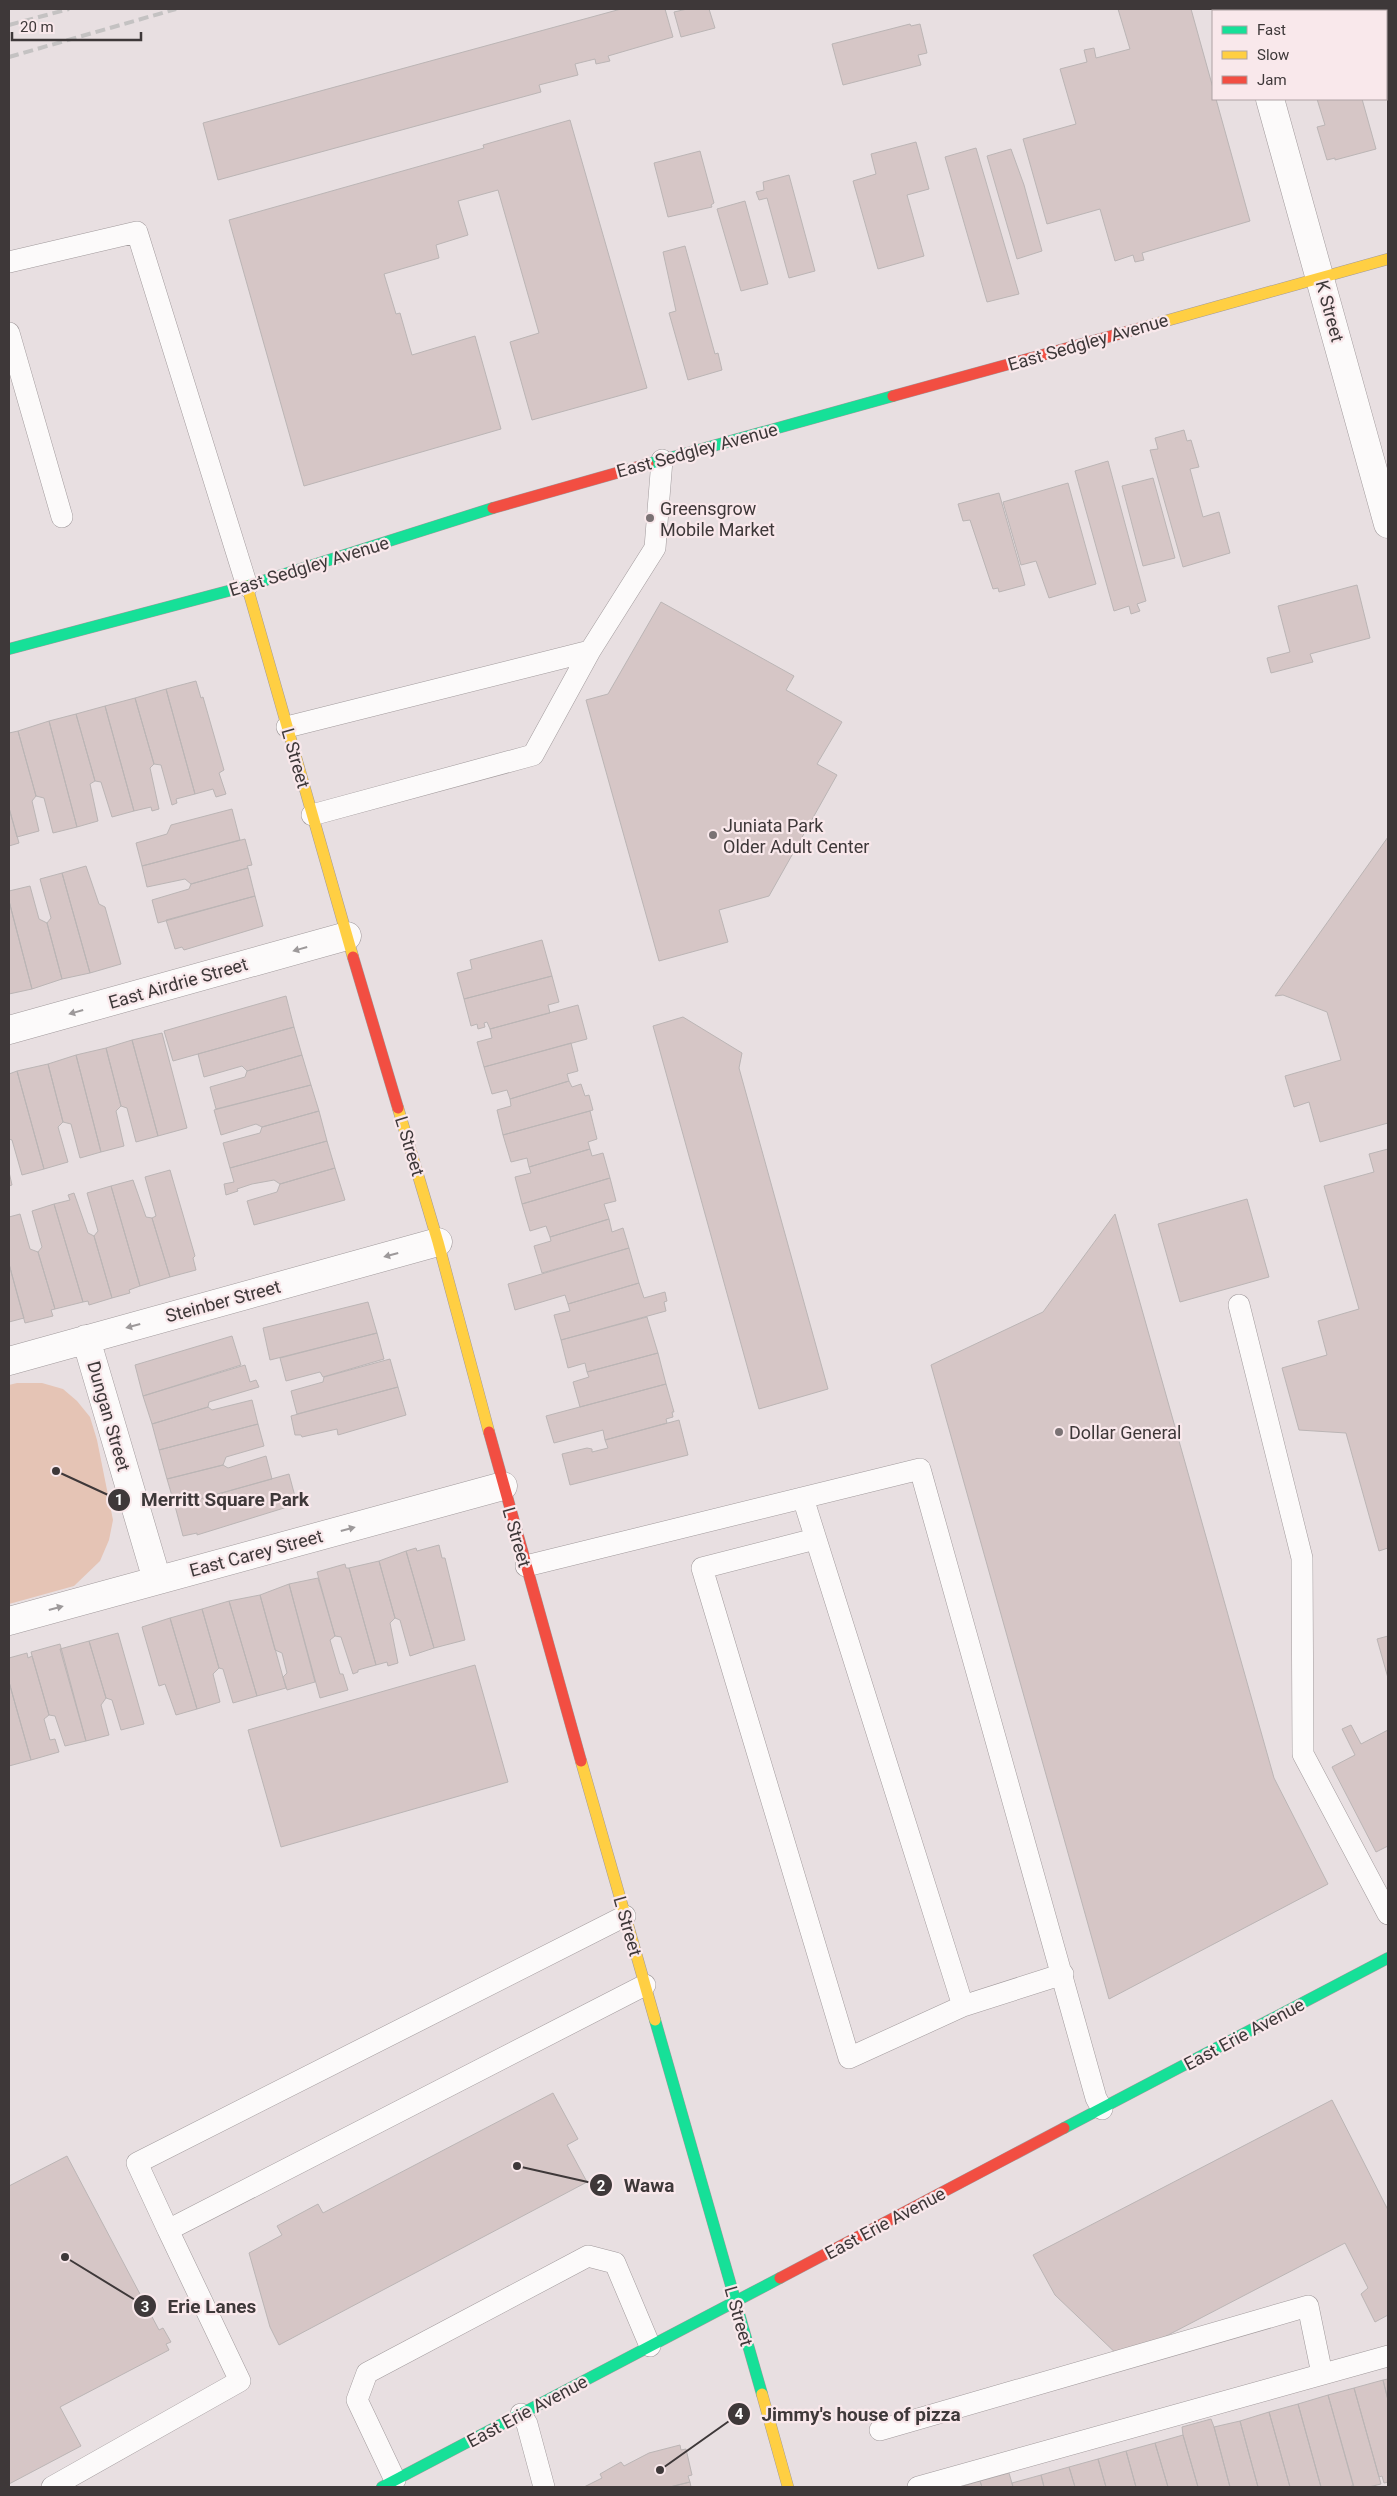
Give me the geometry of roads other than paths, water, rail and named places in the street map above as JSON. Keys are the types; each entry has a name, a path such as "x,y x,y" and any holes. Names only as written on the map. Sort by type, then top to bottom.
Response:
{"street":[{"name":"K Street","path":"1270,100 1386,510"},
{"name":"East Sedgley Avenue","path":"9,649 247,586 542,493 1388,259"},
{"name":"L Street","path":"247,586 346,936 438,1242 503,1486 788,2487"},
{"name":"East Airdrie Street","path":"9,1030 346,936"},
{"name":"Steinber Street","path":"9,1361 86,1338 438,1242"},
{"name":"Dungan Street","path":"86,1338 157,1580"},
{"name":"East Carey Street","path":"9,1621 503,1486"},
{"name":"East Erie Avenue","path":"388,2484 1388,1958"}],"lane":[{"path":"9,262 136,232 247,586"},
{"path":"9,333 62,517"},
{"path":"312,815 532,755 590,651 655,548 662,460"},
{"path":"287,726 590,651"},
{"path":"1239,1305 1302,1558 1303,1754 1388,1914"},
{"path":"526,1566 920,1469 1063,1974 1096,2098 1102,2109"},
{"path":"803,1498 963,2006"},
{"path":"815,1538 702,1568 849,2058 963,2006 1063,1974"},
{"path":"52,2487 240,2381 136,2162 625,1916"},
{"path":"168,2230 645,1985"},
{"path":"388,2484 357,2400 367,2373 588,2256 615,2263 650,2346"},
{"path":"880,2430 1308,2306 1322,2374"},
{"path":"918,2487 1388,2356"},
{"path":"521,2414 527,2424 544,2487"}],"railway":[{"path":"9,25 69,9"},
{"path":"9,57 176,9"}],"place":[{"name":"Greensgrow Mobile Market","path":"650,518"},
{"name":"Juniata Park Older Adult Center","path":"713,835"},
{"name":"Dollar General","path":"1059,1432"},
{"name":"Merritt Square Park","path":"56,1471"},
{"name":"Wawa","path":"517,2166"},
{"name":"Erie Lanes","path":"65,2257"},
{"name":"Jimmy's house of pizza","path":"660,2470"}]}
